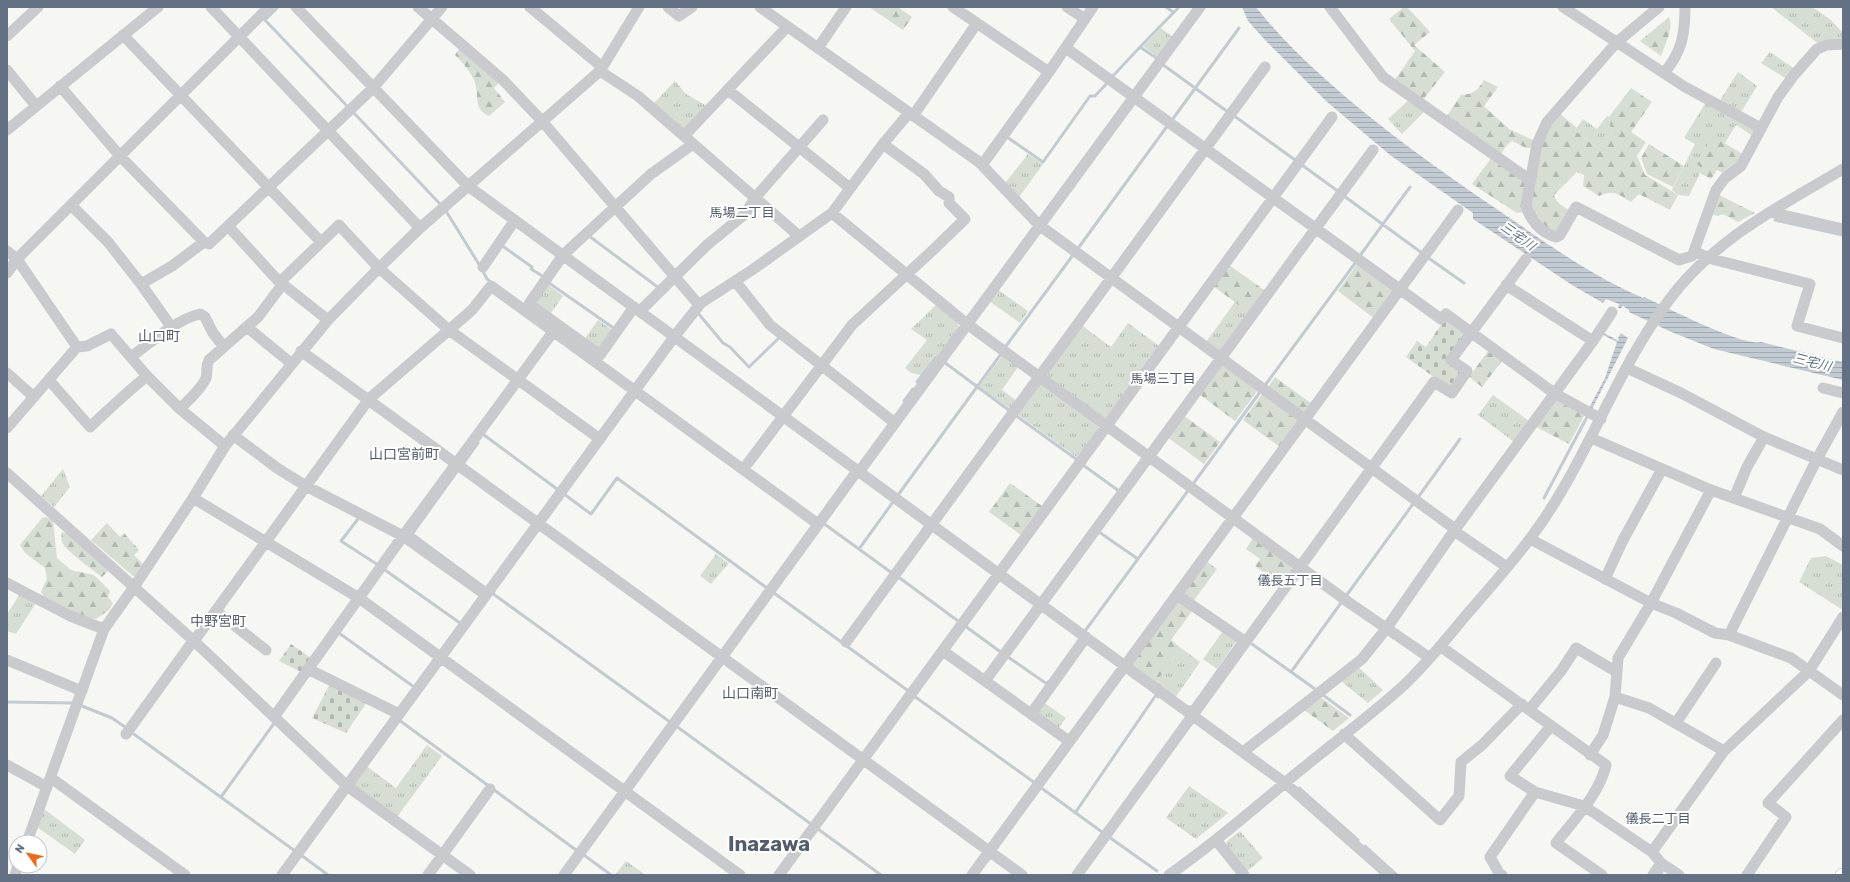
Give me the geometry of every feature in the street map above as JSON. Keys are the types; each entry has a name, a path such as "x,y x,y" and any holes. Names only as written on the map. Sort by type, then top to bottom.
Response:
{"street":[{"path":"7,36 38,7"},
{"path":"7,130 158,7"},
{"path":"211,7 420,228"},
{"path":"7,273 17,259 269,7"},
{"path":"296,7 468,186 1285,783 1389,875"},
{"path":"418,7 503,80 542,121 616,206 674,278 699,305"},
{"path":"60,86 120,156 204,242 209,244 229,227 373,88 442,7"},
{"path":"530,7 601,69 638,96 799,236"},
{"path":"30,834 104,628 134,587 233,435 328,320 379,268 420,228 601,69 639,7"},
{"path":"668,7 679,16 692,7"},
{"path":"760,7 982,165 1040,225 1507,567"},
{"path":"818,48 846,7"},
{"path":"954,7 1049,72"},
{"path":"1067,7 1085,19"},
{"path":"982,165 1066,48 1093,7"},
{"path":"564,875 818,524 895,423 1200,7"},
{"path":"1330,7 1383,77 1530,180"},
{"path":"1563,7 1685,87 1761,128"},
{"path":"1659,7 1618,42 1547,122 1537,144 1526,204 1528,214 1533,221 1551,236 1556,237 1560,235 1576,207 1679,260 1692,256 1716,190 1725,178 1741,166 1778,97 1808,58 1817,49 1827,45 1843,44"},
{"path":"1664,73 1675,59 1683,36 1685,7"},
{"path":"282,875 674,336 699,305 832,213 882,144 911,114 977,23"},
{"path":"684,136 787,27"},
{"path":"123,35 321,242"},
{"path":"1066,48 1442,319 1446,314 1554,393 1601,419"},
{"path":"846,642 1038,376 1265,67"},
{"path":"7,70 36,106"},
{"path":"728,90 850,188"},
{"path":"779,875 1332,117"},
{"path":"693,144 651,174 563,255 529,304 600,355 637,309 674,278 707,245 745,214 755,198 823,120"},
{"path":"748,463 852,325 965,219 949,203 949,197 939,191 924,174 882,144"},
{"path":"985,681 1373,150"},
{"path":"1169,875 1216,840 1401,687 1430,658 1530,539 1560,494 1648,329 1668,300 1708,258 1735,235 1770,212 1843,169"},
{"path":"71,205 108,242 141,284 172,328"},
{"path":"972,875 1458,210"},
{"path":"1770,212 1843,229"},
{"path":"832,213 967,324 1300,567 1430,658"},
{"path":"483,267 515,220"},
{"path":"180,409 203,383 207,376 205,367 209,360 258,317 281,284 339,225 379,268 449,330 600,439"},
{"path":"229,227 281,284 328,320"},
{"path":"141,284 172,266 204,242"},
{"path":"7,251 17,259 77,348"},
{"path":"1694,251 1708,258 1810,284 1797,326 1843,338"},
{"path":"1076,875 1434,382 1452,393 1467,371 1451,360 1526,258"},
{"path":"735,281 770,325 895,423"},
{"path":"1506,285 1593,341"},
{"path":"126,734 369,399 472,310 491,286 818,524"},
{"path":"1243,752 1362,659 1593,341 1612,312"},
{"path":"131,357 172,328 190,317 200,314 206,317 213,333 224,347"},
{"path":"247,327 292,364"},
{"path":"274,716 403,536 553,332"},
{"path":"7,428 77,348 87,346 111,334 147,376 180,409 225,446"},
{"path":"301,352 369,399 1022,875"},
{"path":"1628,368 1681,393 1764,437 1843,470"},
{"path":"7,373 34,397"},
{"path":"49,380 90,427 125,393 147,376"},
{"path":"1823,388 1843,393"},
{"path":"1729,634 1817,459 1843,412"},
{"path":"233,435 277,468 306,486 403,536 486,595"},
{"path":"1734,498 1747,467 1764,437"},
{"path":"1591,438 1711,490 1820,529 1843,546"},
{"path":"1605,579 1623,540 1662,469"},
{"path":"8,477 194,641 347,786 470,875"},
{"path":"1590,754 1603,735 1615,698 1618,658 1651,603 1711,490"},
{"path":"192,498 359,598 740,875"},
{"path":"1530,539 1651,603 1676,613 1715,633 1729,634 1791,658 1843,695"},
{"path":"7,583 70,616 104,628"},
{"path":"1176,595 1246,642"},
{"path":"216,611 266,650"},
{"path":"1652,852 1724,751 1808,670 1843,617"},
{"path":"1031,714 1086,637"},
{"path":"1440,646 1606,765 1604,774 1584,806 1556,843 1602,875"},
{"path":"1344,734 1440,820 1459,796 1461,762 1526,707 1561,671 1576,648 1617,672"},
{"path":"943,650 1069,741"},
{"path":"7,660 82,691"},
{"path":"1676,723 1716,663"},
{"path":"308,669 399,714"},
{"path":"1615,698 1648,708 1724,751"},
{"path":"1747,875 1786,817 1768,803 1843,720"},
{"path":"1551,726 1510,776 1535,792 1584,806 1652,852 1661,863 1679,875"},
{"path":"7,765 49,782 185,875"},
{"path":"428,875 490,789"},
{"path":"1502,875 1499,873 1490,857 1535,792"},
{"path":"1216,840 1244,875"},
{"path":"1654,875 1661,863"}],"green space":[{"path":"869,7 898,7 912,17 903,30"},
{"path":"1404,7 1407,7 1430,32 1414,45 1445,72 1422,101 1394,81 1415,51 1389,19"},
{"path":"1771,7 1812,7 1830,19 1843,33 1843,41 1820,45"},
{"path":"1669,17 1670,31 1661,56 1640,41"},
{"path":"1161,28 1174,38 1159,58 1143,46"},
{"path":"459,49 499,82 494,88 505,102 489,116 480,109 478,105 476,88 472,75 455,55"},
{"path":"1770,52 1795,69 1787,79 1761,63"},
{"path":"1738,72 1757,86 1740,114 1719,102"},
{"path":"1484,80 1498,87 1484,106 1509,129 1533,140 1532,148 1526,148 1512,141 1506,146 1500,156 1446,117 1461,95 1469,94 1475,91"},
{"path":"675,81 686,94 705,105 706,108 685,129 681,129 653,104"},
{"path":"1631,88 1652,102 1631,132 1646,142 1637,156 1645,175 1678,195 1670,210 1639,194 1631,202 1616,193 1608,193 1599,196 1583,186 1584,175 1577,172 1554,195 1558,203 1571,211 1559,233 1553,234 1529,213 1539,145 1558,112 1577,128 1575,130 1598,149 1612,131 1609,117"},
{"path":"1410,99 1426,110 1402,134 1388,119"},
{"path":"1706,102 1755,128 1753,136 1736,125 1725,143 1713,137 1702,169 1689,196 1678,195 1672,190 1695,144 1684,138"},
{"path":"1607,116 1609,117 1612,131 1598,149 1575,130 1583,119 1597,129"},
{"path":"1713,136 1744,155 1738,165 1725,174 1717,170 1711,179 1700,173 1702,169 1697,164"},
{"path":"1649,144 1684,166 1673,187 1647,174 1641,158"},
{"path":"1028,154 1043,164 1019,197 1005,183"},
{"path":"1492,157 1525,180 1525,212 1517,213 1472,184"},
{"path":"1719,195 1755,213 1738,222 1723,214 1718,216 1710,214"},
{"path":"1358,263 1393,288 1394,293 1375,319 1338,291"},
{"path":"1229,265 1267,292 1251,314 1213,286"},
{"path":"547,284 563,296 549,316 534,305"},
{"path":"997,289 1028,311 1020,323 989,301"},
{"path":"1235,302 1251,314 1219,352 1206,342"},
{"path":"936,305 957,322 959,327 938,356 935,355 921,375 911,373 905,368 927,340 911,329"},
{"path":"598,320 614,331 601,351 583,341"},
{"path":"1444,320 1456,325 1464,335 1446,360 1461,374 1449,388 1406,357 1417,341 1426,347"},
{"path":"1128,323 1159,346 1107,418 1103,418 1046,377 1080,324 1111,347"},
{"path":"1488,351 1502,361 1482,387 1469,377"},
{"path":"1002,356 1018,367 1002,390 1017,401 1011,409 979,387"},
{"path":"1220,365 1224,365 1258,390 1235,421 1199,394"},
{"path":"1275,377 1312,404 1307,411 1303,412 1268,387"},
{"path":"1041,383 1098,425 1099,429 1078,458 1016,413"},
{"path":"1263,393 1298,419 1299,422 1280,447 1243,420"},
{"path":"1493,395 1529,421 1514,442 1478,415"},
{"path":"1554,401 1558,401 1584,416 1569,444 1536,427"},
{"path":"1183,415 1220,442 1204,464 1167,437"},
{"path":"63,469 70,487 54,507 41,496"},
{"path":"1010,483 1042,506 1021,535 989,512"},
{"path":"46,517 53,521 57,558 71,570 94,575 110,591 108,597 113,603 109,610 96,619 65,611 51,603 41,592 47,578 45,568 25,553 20,545 42,518"},
{"path":"107,523 120,537 124,533 139,550 134,555 144,565 137,576 133,576 91,540"},
{"path":"62,532 68,534 108,571 102,577 75,556 63,544 61,538"},
{"path":"1253,538 1291,566 1292,570 1281,585 1255,566 1260,559 1246,549"},
{"path":"716,554 729,563 711,584 700,576"},
{"path":"1826,556 1843,565 1843,610 1799,582 1811,558"},
{"path":"1205,560 1217,569 1192,603 1182,596"},
{"path":"20,594 36,603 16,634 7,631 7,614"},
{"path":"1177,600 1192,611 1171,640 1181,648 1155,684 1130,666"},
{"path":"1223,631 1237,640 1217,669 1203,659"},
{"path":"291,644 311,658 301,672 279,661"},
{"path":"1181,648 1200,662 1175,698 1155,684"},
{"path":"1358,667 1383,690 1368,703 1341,681"},
{"path":"330,684 367,702 346,733 312,718"},
{"path":"1320,697 1349,718 1333,731 1304,710"},
{"path":"1043,702 1066,718 1057,730 1037,715"},
{"path":"427,745 442,756 397,817 353,786 365,765 396,788"},
{"path":"1189,786 1228,813 1196,839 1166,818"},
{"path":"44,809 85,840 75,854 37,827"},
{"path":"1240,831 1263,858 1246,872 1226,846 1227,841"},
{"path":"626,861 643,873 642,875 615,875"}],"water":[{"name":"三宅川","path":"1242,7 1256,7 1280,35 1323,77 1409,148 1570,258 1624,289 1721,332 1752,342 1761,342 1843,362 1843,380 1714,349 1669,331 1629,312 1629,310 1623,306 1620,309 1618,307 1619,304 1606,299 1603,303 1572,285 1473,219 1473,213 1390,155 1326,101 1266,41 1248,21"},
{"path":"1604,333 1619,341 1618,338 1621,333 1628,338 1592,409 1589,408 1605,378 1617,342 1603,335"}],"waterway":[{"path":"278,7 265,20 348,107"},
{"path":"1166,7 1173,12"},
{"path":"1158,59 1140,47 1179,7"},
{"path":"1172,120 1239,28"},
{"path":"1112,77 1140,47"},
{"path":"1162,64 1228,112"},
{"path":"1007,137 1043,162 1090,96 1095,96 1109,81"},
{"path":"354,113 440,204"},
{"path":"1233,115 1295,160"},
{"path":"1079,247 1168,125"},
{"path":"1302,165 1339,192"},
{"path":"1359,257 1410,187"},
{"path":"1344,196 1422,253"},
{"path":"446,211 480,266"},
{"path":"1775,220 1843,235"},
{"path":"589,236 659,288"},
{"path":"501,245 532,267 531,269 544,277"},
{"path":"1006,346 1073,255"},
{"path":"1427,257 1464,283"},
{"path":"1266,384 1356,262"},
{"path":"483,271 487,279 491,282"},
{"path":"549,283 615,329"},
{"path":"698,313 723,343 730,347 749,367 780,337"},
{"path":"898,495 1001,354"},
{"path":"917,382 936,357"},
{"path":"944,362 1010,411"},
{"path":"904,401 913,389"},
{"path":"1193,484 1260,392"},
{"path":"1015,415 1076,459"},
{"path":"1544,498 1587,417"},
{"path":"484,435 557,489"},
{"path":"1419,496 1460,439"},
{"path":"463,464 478,443"},
{"path":"1083,465 1119,491 1118,492"},
{"path":"458,470 412,534 484,587"},
{"path":"564,494 591,514 617,478 767,588"},
{"path":"1085,631 1187,492"},
{"path":"859,549 893,502"},
{"path":"1346,596 1413,504"},
{"path":"358,519 341,541 378,565"},
{"path":"823,523 892,573"},
{"path":"1099,532 1138,559"},
{"path":"385,570 460,623"},
{"path":"897,576 958,621"},
{"path":"492,593 670,722"},
{"path":"774,593 907,690"},
{"path":"1291,672 1341,603"},
{"path":"965,626 1002,653"},
{"path":"339,633 414,687"},
{"path":"1189,707 1192,707 1239,641"},
{"path":"1252,644 1315,689"},
{"path":"1008,657 1047,684 1048,682"},
{"path":"1075,813 1156,695 1158,697"},
{"path":"1323,695 1350,715"},
{"path":"914,696 1035,783"},
{"path":"7,702 73,703"},
{"path":"82,706 112,718 125,727"},
{"path":"399,720 576,850"},
{"path":"221,797 275,722"},
{"path":"676,726 811,824"},
{"path":"131,732 295,851"},
{"path":"1040,787 1102,832"},
{"path":"1299,788 1358,840"},
{"path":"818,829 881,875"},
{"path":"1109,837 1157,871"},
{"path":"1365,846 1397,875"},
{"path":"301,855 328,875"},
{"path":"584,855 611,875"}],"district":[{"name":"馬場二丁目","path":"742,212"},
{"name":"山口町","path":"159,336"},
{"name":"馬場三丁目","path":"1163,378"},
{"name":"山口宮前町","path":"404,454"},
{"name":"儀長五丁目","path":"1290,580"},
{"name":"中野宮町","path":"218,621"},
{"name":"山口南町","path":"750,693"},
{"name":"儀長二丁目","path":"1658,818"},
{"name":"Inazawa","path":"769,844"}]}
